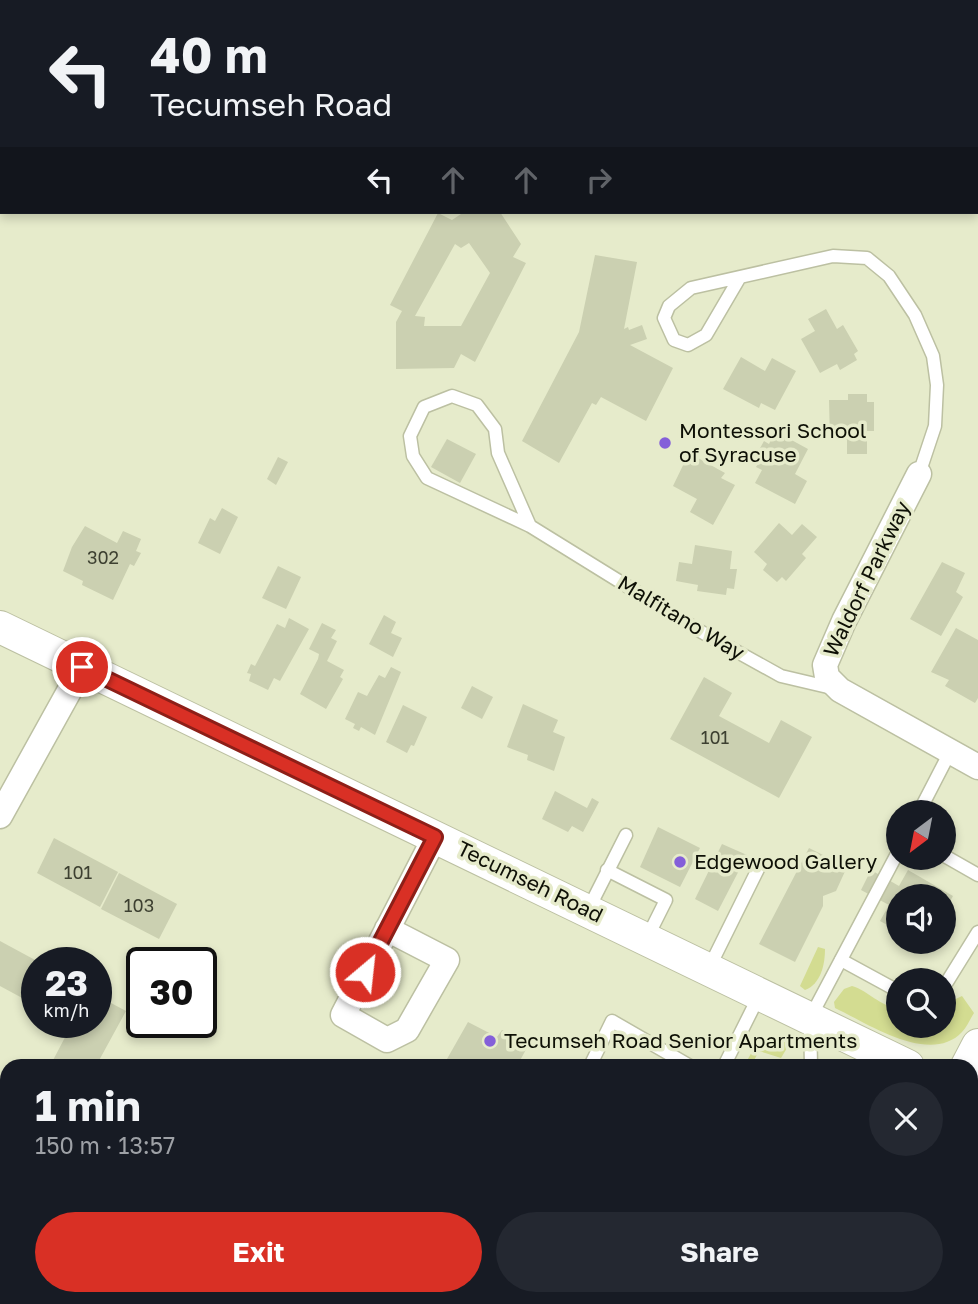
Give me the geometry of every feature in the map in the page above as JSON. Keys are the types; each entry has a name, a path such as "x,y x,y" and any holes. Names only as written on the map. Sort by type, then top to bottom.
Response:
{"street":[{"name":"Waldorf Parkway","path":"919,474 844,621 825,666 827,677 840,690 978,767"},
{"name":"Tecumseh Road","path":"0,627 894,1059"},
{"path":"0,816 82,667"},
{"path":"387,929 447,960 407,1030 387,1040 343,1014 387,929 435,837"}],"lane":[{"path":"740,277 706,335 688,345 674,340 664,318 669,306 691,288 833,256 867,258 889,275 915,315 933,356 937,385 935,426 919,474"},
{"name":"Malfitano Way","path":"530,526 498,453 495,429 477,405 452,396 424,407 410,436 413,456 427,478 530,526 698,630 781,676 840,690"},
{"path":"925,800 950,752"},
{"path":"588,910 626,835"},
{"path":"956,862 978,874"},
{"path":"708,968 761,863"},
{"path":"607,870 666,900 647,939"},
{"path":"811,1059 810,1018 888,870"},
{"path":"956,968 978,932"},
{"path":"841,960 886,984"},
{"path":"728,1059 760,994"},
{"path":"593,1059 612,1021 678,1059"}],"green space":[{"path":"818,947 825,949 823,967 815,983 805,990 800,986"},
{"path":"852,986 886,1004 886,1033 835,1008 834,1002 844,989"},
{"path":"962,996 974,1013 962,1032 956,1036 956,999"},
{"path":"770,1036 786,1038 787,1048 781,1058 759,1051 755,1059 748,1059 758,1041"},
{"path":"898,1038 953,1038 933,1045"}],"building":[{"path":"437,214 452,220 461,214 501,214 521,244 513,257 526,263 475,362 461,354 454,368 396,369 396,322 402,311 390,305","holes":["469,243 490,273 461,326 424,326 425,317 415,316 455,244 461,248"]},
{"path":"595,255 637,262 624,329 642,325 647,339 630,345 673,368 646,421 601,397 596,405 592,403 559,463 522,441 579,332"},
{"path":"826,309 837,329 843,325 858,351 854,354 857,360 840,370 837,364 820,373 801,339 815,331 808,319"},
{"path":"741,357 765,371 772,358 796,371 775,410 761,403 759,408 723,389"},
{"path":"848,394 867,394 867,402 874,402 874,431 867,431 867,454 847,454 847,440 830,440 829,400 848,400"},
{"path":"775,431 808,449 795,474 807,481 795,504 755,483 762,470 756,467 764,453 759,450 764,441 769,444"},
{"path":"447,439 476,454 460,483 431,467"},
{"path":"689,453 725,473 721,478 735,485 713,525 690,512 697,499 673,486"},
{"path":"278,457 288,462 276,485 267,479"},
{"path":"222,508 238,517 220,554 198,543 210,518 215,521"},
{"path":"779,523 792,535 802,524 817,537 802,554 806,558 786,581 782,577 777,582 763,570 767,564 754,552"},
{"path":"85,526 117,543 123,531 141,539 136,551 141,553 134,566 130,564 113,600 82,585 83,581 63,571 72,547"},
{"path":"695,545 732,551 730,569 737,569 734,589 727,588 726,595 697,591 698,585 676,581 679,562 692,564"},
{"path":"942,562 965,573 956,592 963,597 941,636 910,619"},
{"path":"278,566 301,577 286,609 262,598"},
{"path":"384,615 396,622 391,633 402,638 393,657 369,644"},
{"path":"289,618 309,629 280,681 274,678 268,690 249,681 251,674 247,673 251,664 255,666 277,624 285,628"},
{"path":"322,623 336,630 331,638 337,641 327,661 344,670 340,677 343,679 326,709 300,694 318,659 319,654 309,649"},
{"path":"956,628 978,640 978,698 975,703 945,686 949,680 931,672"},
{"path":"391,667 401,672 375,735 361,727 359,731 353,728 355,724 345,719 358,692 367,696 379,675 385,678"},
{"path":"704,677 732,693 719,716 769,743 781,720 812,737 779,798 670,739"},
{"path":"472,686 493,697 482,719 461,708"},
{"path":"523,704 558,720 553,732 565,737 554,771 527,760 528,755 507,747"},
{"path":"403,705 427,717 414,746 411,745 407,753 386,742"},
{"path":"555,791 587,808 592,798 599,802 583,832 572,826 568,832 542,819"},
{"path":"658,827 700,848 680,887 640,867"},
{"path":"54,838 118,872 100,907 37,873"},
{"path":"722,844 747,855 718,911 695,899"},
{"path":"809,848 847,867 836,891 823,896 823,906 795,962 759,944"},
{"path":"871,870 896,884 886,884 886,903 861,890"},
{"path":"908,870 932,884 900,884"},
{"path":"119,873 177,904 159,939 101,909"},
{"path":"886,910 886,924 880,921"},
{"path":"0,941 21,952 21,997 0,986"},
{"path":"112,1004 126,1011 112,1037"},
{"name":"Tecumseh Road Senior Apartments","path":"468,1022 497,1037 502,1030 529,1044 521,1059 447,1059"},
{"path":"65,1038 111,1038 100,1059 54,1059"}],"place":[{"name":"Montessori School of Syracuse","path":"665,443"},
{"name":"Edgewood Gallery","path":"680,862"},
{"name":"Tecumseh Road Senior Apartments","path":"490,1041"}],"route":[{"path":"82,667 435,837 365,972"}]}
